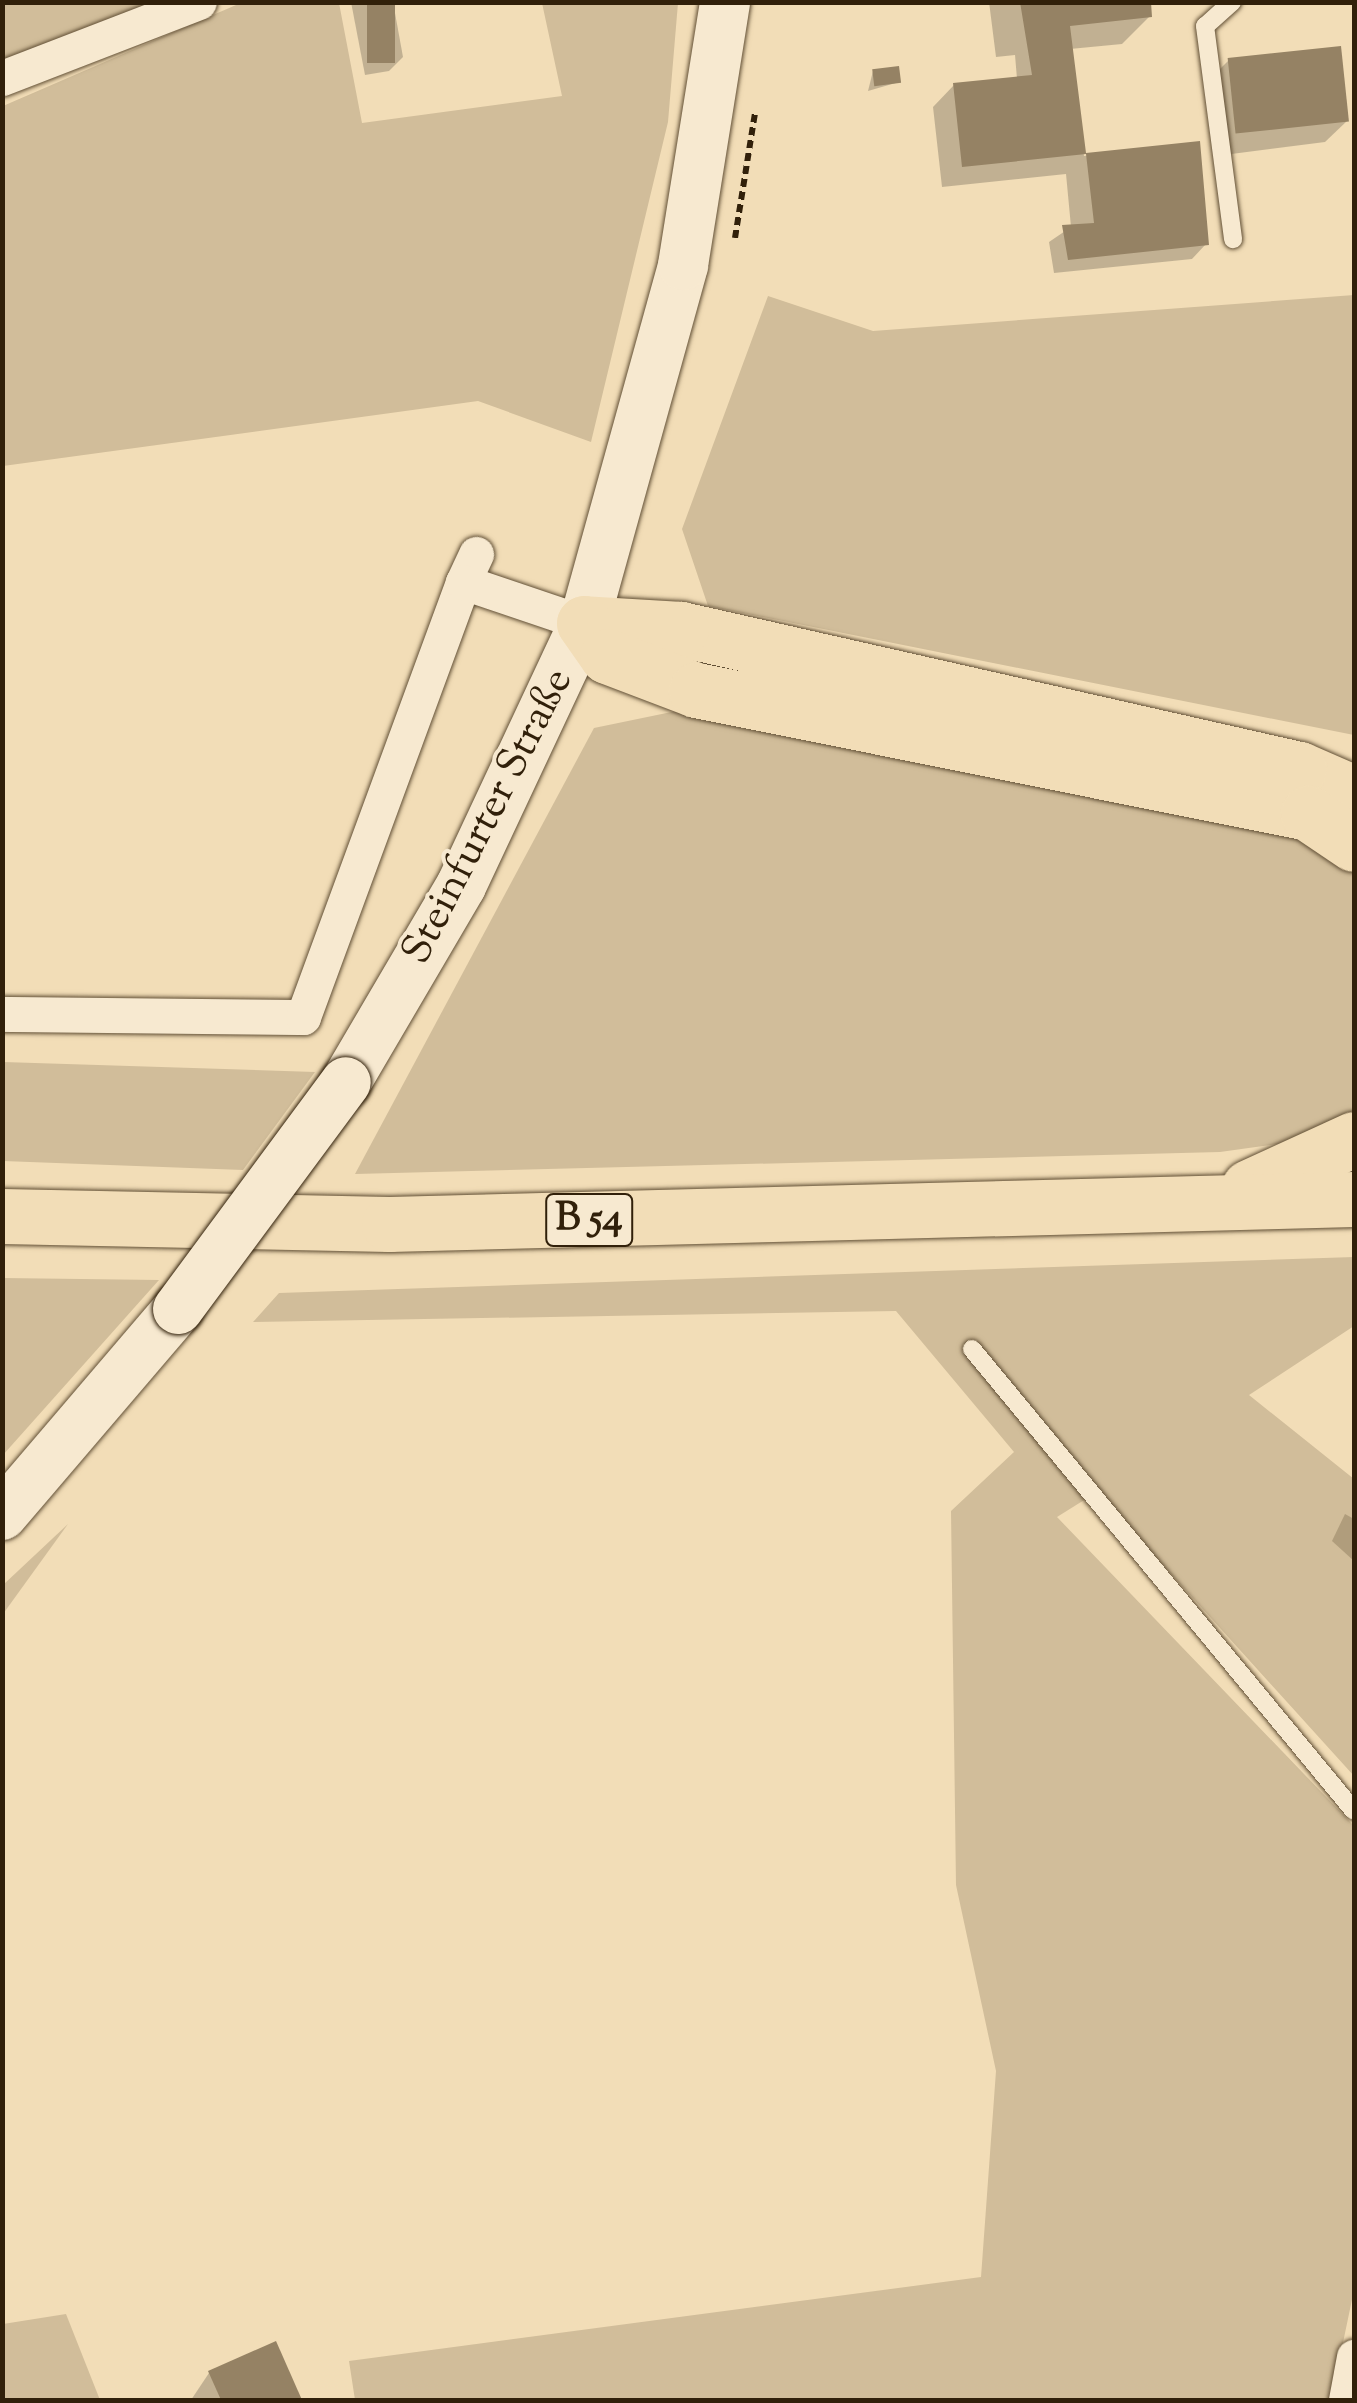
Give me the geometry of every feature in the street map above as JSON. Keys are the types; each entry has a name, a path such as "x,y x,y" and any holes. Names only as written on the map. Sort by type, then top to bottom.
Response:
{"highway":[{"path":"584,623 681,629 1300,769 1354,793"},
{"path":"584,623 606,656 696,690 1308,814 1354,844"},
{"path":"1175,1207 1284,1177 1354,1139"},
{"name":"B 54","path":"2,1216 389,1224 1175,1207 1354,1199"}],"main road":[{"name":"Steinfurter Straße","path":"2,1515 178,1309 346,1082 461,886 584,623 684,264 725,2"}],"street":[{"path":"2,78 199,2"},
{"path":"2,1014 302,1017 469,568 584,623"},
{"path":"1346,2400 1354,2357"}],"lane":[{"path":"1232,2 1205,26 1232,239"},
{"path":"972,1350 1354,1810"}],"shaded area":[{"path":"243,2 339,3 362,123 562,96 542,3 678,3 668,122 591,442 478,401 3,466 3,106"},
{"path":"3,3 165,3 3,63"},
{"path":"1354,295 1354,735 708,606 682,529 768,296 873,331"},
{"path":"686,709 1297,832 1354,870 1354,1112 1327,1137 1220,1152 355,1174 594,728"},
{"path":"3,1062 315,1072 243,1170 3,1161"},
{"path":"1354,1257 1354,1326 1249,1395 1354,1479 1354,1776 1097,1492 1057,1517 1354,1826 1354,2290 1331,2400 355,2400 349,2361 981,2277 996,2071 956,1885 951,1511 1014,1452 896,1311 253,1322 279,1293"},
{"path":"2,1278 159,1280 3,1455"},
{"path":"1345,1514 1354,1519 1354,1561 1332,1541"},
{"path":"68,1524 3,1614 3,1585"},
{"path":"66,2314 100,2400 3,2400 3,2324"}],"building":[{"path":"367,2 395,2 395,63 367,63"},
{"path":"1020,2 1151,2 1152,17 1070,26 1086,153 1200,141 1209,245 1068,260 1062,225 1094,223 1086,154 962,167 953,83 1032,75"},
{"path":"1341,46 1349,122 1236,133 1228,58"},
{"path":"899,66 901,83 874,86 872,69"},
{"path":"276,2341 302,2400 221,2400 208,2371"}]}
